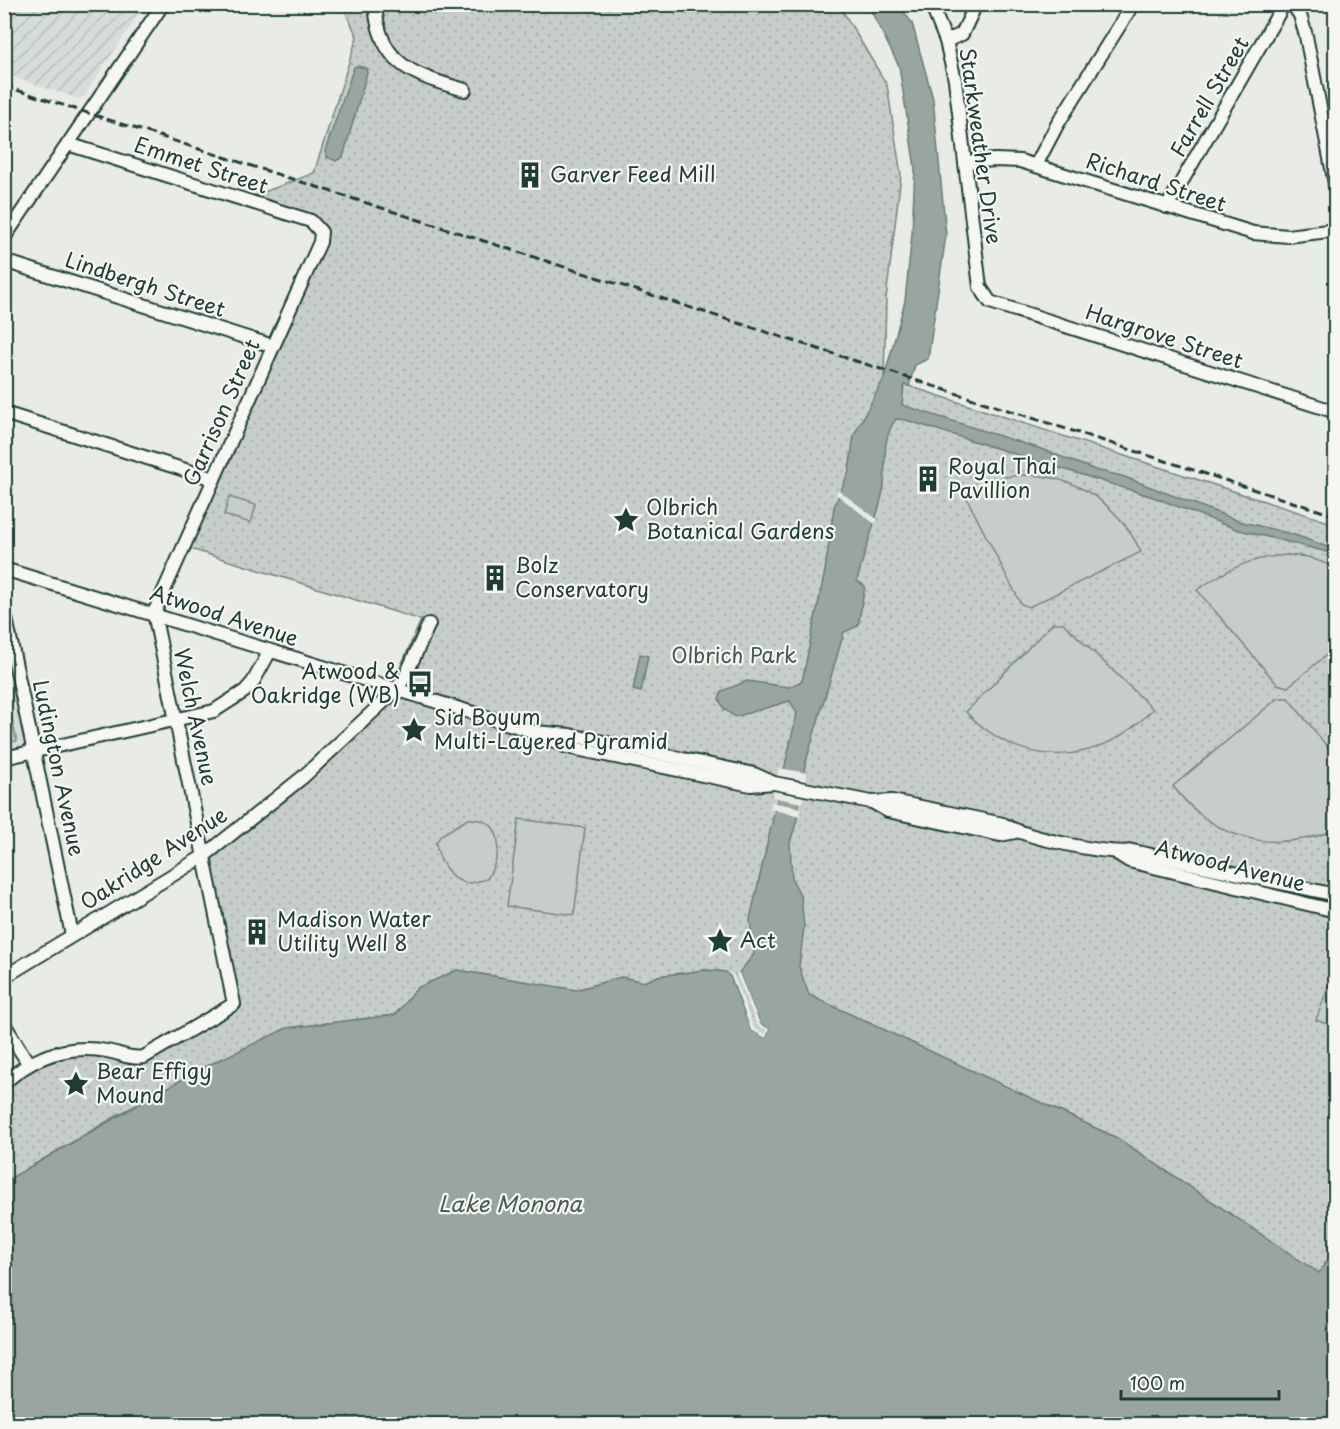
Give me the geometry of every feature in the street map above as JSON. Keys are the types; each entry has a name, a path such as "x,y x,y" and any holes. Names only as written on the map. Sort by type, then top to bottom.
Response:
{"street":[{"path":"4,238 163,4"},
{"path":"375,4 381,40 399,63 441,83 465,90"},
{"name":"Starkweather Drive","path":"931,4 946,41 955,80 980,287 983,295"},
{"path":"946,41 962,34 976,4"},
{"path":"1036,165 1057,125 1133,4"},
{"name":"Farrell Street","path":"1167,207 1284,4"},
{"path":"1292,4 1300,15 1306,36 1335,189"},
{"name":"Emmet Street","path":"68,144 311,221 320,228"},
{"name":"Richard Street","path":"965,162 996,160 1036,165 1167,207 1262,234 1288,236 1335,230"},
{"name":"Garrison Street","path":"154,613 320,242 320,228"},
{"name":"Lindbergh Street","path":"4,261 273,346"},
{"name":"Hargrove Street","path":"983,295 990,302 1335,412"},
{"path":"4,413 214,479"},
{"name":"Atwood Avenue","path":"4,569 154,613 535,732 557,733 754,774 774,783 871,802 892,801 1003,824 1015,832 1118,854 1129,861 1335,911"},
{"name":"Ludington Avenue","path":"4,609 72,934"},
{"name":"Welch Avenue","path":"28,1063 70,1049 97,1049 134,1058 144,1057 234,1004 154,613"},
{"name":"Oakridge Avenue","path":"4,977 204,856 303,777 396,690 405,677 429,624"},
{"path":"4,758 214,711 235,699 253,682 270,651"},
{"name":"Atwood Avenue","path":"1118,854 1133,851 1335,895"},
{"path":"4,1024 28,1063 4,1083"}],"shaded area":[{"path":"5,4 145,5 84,96 78,99 5,74"},
{"path":"4,609 34,752 4,758"}],"green space":[{"name":"Olbrich Park","path":"343,5 839,5 887,85 901,175 886,299 884,378 1335,524 1336,1263 1327,1260 1319,1274 1117,1138 809,995 769,1029 766,1038 751,1030 726,972 706,970 658,976 644,982 621,977 576,990 457,970 417,988 395,1015 287,1028 123,1112 5,1182 4,1083 57,1052 134,1058 234,1004 204,856 396,690 396,677 421,620 184,547 320,228 243,200 314,173 357,37"},
{"path":"1023,475 1061,480 1093,495 1120,519 1141,552 1029,607 1021,604 964,493 1004,477"},
{"path":"229,497 256,505 251,523 224,515"},
{"path":"1288,555 1308,557 1335,567 1336,647 1288,687 1277,684 1197,590 1240,565 1263,558"},
{"path":"1053,623 1063,623 1153,709 1131,728 1108,743 1084,751 1060,754 1035,752 1011,744 988,731 966,712"},
{"path":"4,686 17,741 5,743 4,743"},
{"path":"1278,698 1288,698 1335,756 1335,830 1289,841 1246,838 1207,819 1189,805 1173,786"},
{"path":"468,819 481,820 490,825 498,840 496,860 487,879 469,883 450,874 439,856 436,843 441,835"},
{"path":"519,819 585,828 574,915 507,906"},
{"path":"1332,977 1335,978 1335,1027 1316,1020"}],"water":[{"name":"Lake Monona","path":"868,5 899,5 912,23 933,99 946,235 928,359 915,365 909,386 904,385 902,405 1044,450 1095,470 1122,476 1239,521 1295,535 1335,550 1335,554 1236,529 1153,497 906,420 896,419 886,445 883,491 857,581 865,586 858,626 844,632 805,765 797,819 790,843 792,879 801,897 804,927 799,967 809,995 1117,1138 1319,1273 1327,1260 1335,1263 1335,1424 5,1424 4,1182 200,1069 287,1028 395,1015 417,988 457,970 576,990 621,977 644,982 658,976 706,970 726,972 730,976 751,1030 766,1038 769,1029 760,1024 739,973 754,954 750,919 797,713 790,701 735,717 724,709 719,699 722,691 747,681 789,687 802,681 825,571 834,507 849,471 854,435 884,378 905,301 912,234 915,168 899,66"},
{"path":"354,67 366,68 367,73 343,157 336,161 327,157 325,151"},
{"path":"640,654 648,656 641,692 633,690"}],"pier":[{"path":"838,490 877,519 875,524 836,494"},
{"path":"779,768 807,773 802,803 772,797"},
{"path":"771,802 801,808 800,816 770,809"},
{"path":"726,972 733,974 754,1028 765,1034 766,1030 757,1025 736,973 739,973 760,1024 769,1029 766,1038 751,1030 731,976"}],"railway":[{"path":"4,86 1336,516"}],"place":[{"name":"Garver Feed Mill","path":"530,175"},
{"name":"Royal Thai Pavillion","path":"928,479"},
{"name":"Olbrich Botanical Gardens","path":"626,520"},
{"name":"Bolz Conservatory","path":"495,578"},
{"name":"Atwood & Oakridge (WB)","path":"420,684"},
{"name":"Sid Boyum Multi-Layered Pyramid","path":"414,730"},
{"name":"Madison Water Utility Well 8","path":"257,932"},
{"name":"Act","path":"720,941"},
{"name":"Bear Effigy Mound","path":"76,1084"}]}
